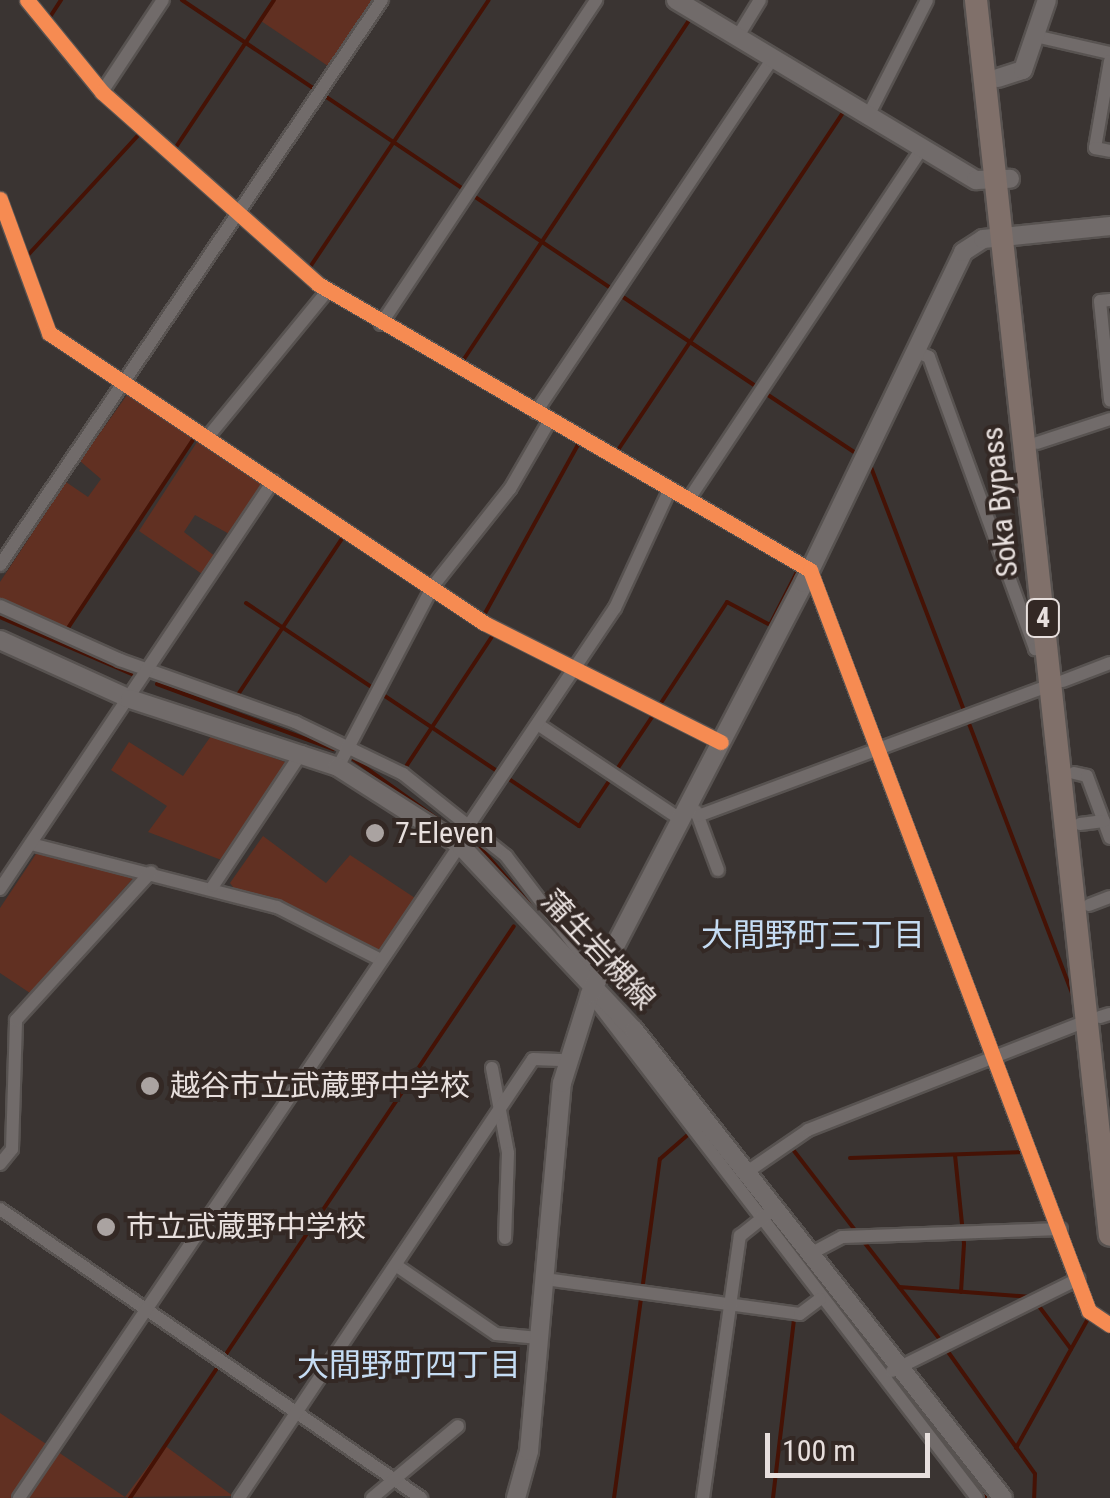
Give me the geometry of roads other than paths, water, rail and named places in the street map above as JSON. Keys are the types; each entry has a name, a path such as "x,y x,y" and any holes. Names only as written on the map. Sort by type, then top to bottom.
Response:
{"highway":[{"name":"Soka Bypass","path":"976,0 1002,180 1046,647 1074,773 1092,822 1099,901 1099,1017 1110,1235"},
{"name":"Soka Bypass","path":"990,0 1002,180"},
{"name":"Soka Bypass","path":"1008,236 1037,442 1057,683 1110,1106"}],"main road":[{"path":"676,0 921,150 976,180 1002,180"},
{"path":"998,78 1023,70 1047,0"},
{"path":"516,1498 529,1451 566,1060 593,986 690,812 963,252 983,238 1110,226"},
{"name":"蒲生岩槻線","path":"0,640 130,699 302,752 338,767 460,845 634,1030 810,1254 891,1372 1002,1498"}],"street":[{"path":"27,0 102,92 328,290 380,324 810,570 882,747 1089,1311 1110,1326"},
{"path":"102,92 163,0"},
{"path":"0,565 382,0"},
{"path":"380,324 596,0"},
{"path":"738,36 760,0"},
{"path":"867,118 926,0"},
{"path":"1035,36 1110,54"},
{"path":"536,412 773,58"},
{"path":"1110,61 1096,148 1110,151"},
{"path":"688,500 921,150"},
{"path":"0,200 50,334 484,622 721,742"},
{"path":"207,438 328,290"},
{"path":"1110,300 1100,301 1110,400"},
{"path":"915,351 928,358 1035,650 1046,647"},
{"path":"338,767 433,586 510,489 550,420"},
{"path":"1037,442 1110,420"},
{"path":"0,889 273,481"},
{"path":"468,825 540,725 615,608 670,488"},
{"path":"0,606 148,669 350,746 403,774 468,825 538,891 593,986 760,1220 820,1299 891,1372 976,1498"},
{"path":"690,812 1110,663"},
{"path":"540,725 690,812 718,870"},
{"path":"214,886 302,752"},
{"path":"1092,822 1110,838"},
{"path":"31,844 214,886 278,906 379,959"},
{"path":"18,1498 379,959 460,845"},
{"path":"0,1164 12,1149 16,1020 151,872"},
{"path":"746,1172 808,1130 1099,1017"},
{"path":"239,1498 533,1059 566,1060"},
{"path":"492,1068 508,1153 505,1238"},
{"path":"703,1498 740,1236 775,1208"},
{"path":"0,1209 144,1312 421,1498"},
{"path":"810,1254 842,1237 957,1238 1061,1229"},
{"path":"396,1266 496,1334 538,1338"},
{"path":"545,1279 800,1314 820,1299"},
{"path":"891,1372 1078,1279"},
{"path":"372,1498 391,1478 458,1426"}],"waterway":[{"path":"48,20 61,0"},
{"path":"182,0 612,289"},
{"path":"174,150 274,0"},
{"path":"310,267 489,0"},
{"path":"462,362 690,19"},
{"path":"618,450 844,111"},
{"path":"28,255 140,133"},
{"path":"620,295 757,387"},
{"path":"765,393 857,454"},
{"path":"484,615 585,432"},
{"path":"66,631 195,437"},
{"path":"869,462 1077,1006"},
{"path":"237,696 343,537"},
{"path":"659,706 727,602 770,625 798,570"},
{"path":"246,603 579,826 654,714"},
{"path":"0,617 132,674"},
{"path":"405,768 493,635"},
{"path":"157,684 333,749"},
{"path":"352,758 484,852 558,937"},
{"path":"224,1357 514,926"},
{"path":"614,1498 660,1159 688,1135"},
{"path":"791,1147 858,1234"},
{"path":"850,1158 1025,1152"},
{"path":"955,1155 964,1244 961,1292"},
{"path":"864,1242 941,1341"},
{"path":"800,1254 885,1364"},
{"path":"899,1287 1032,1297 1071,1349"},
{"path":"1016,1448 1089,1317"},
{"path":"773,1498 794,1319"},
{"path":"946,1349 1035,1474 1034,1498"},
{"path":"130,1498 219,1365"},
{"path":"897,1379 988,1498"}],"place":[{"name":"7-Eleven","path":"375,833"},
{"name":"越谷市立武蔵野中学校","path":"150,1086"},
{"name":"市立武蔵野中学校","path":"106,1227"}],"district":[{"name":"大間野町三丁目","path":"813,935"},
{"name":"大間野町四丁目","path":"409,1365"}]}
